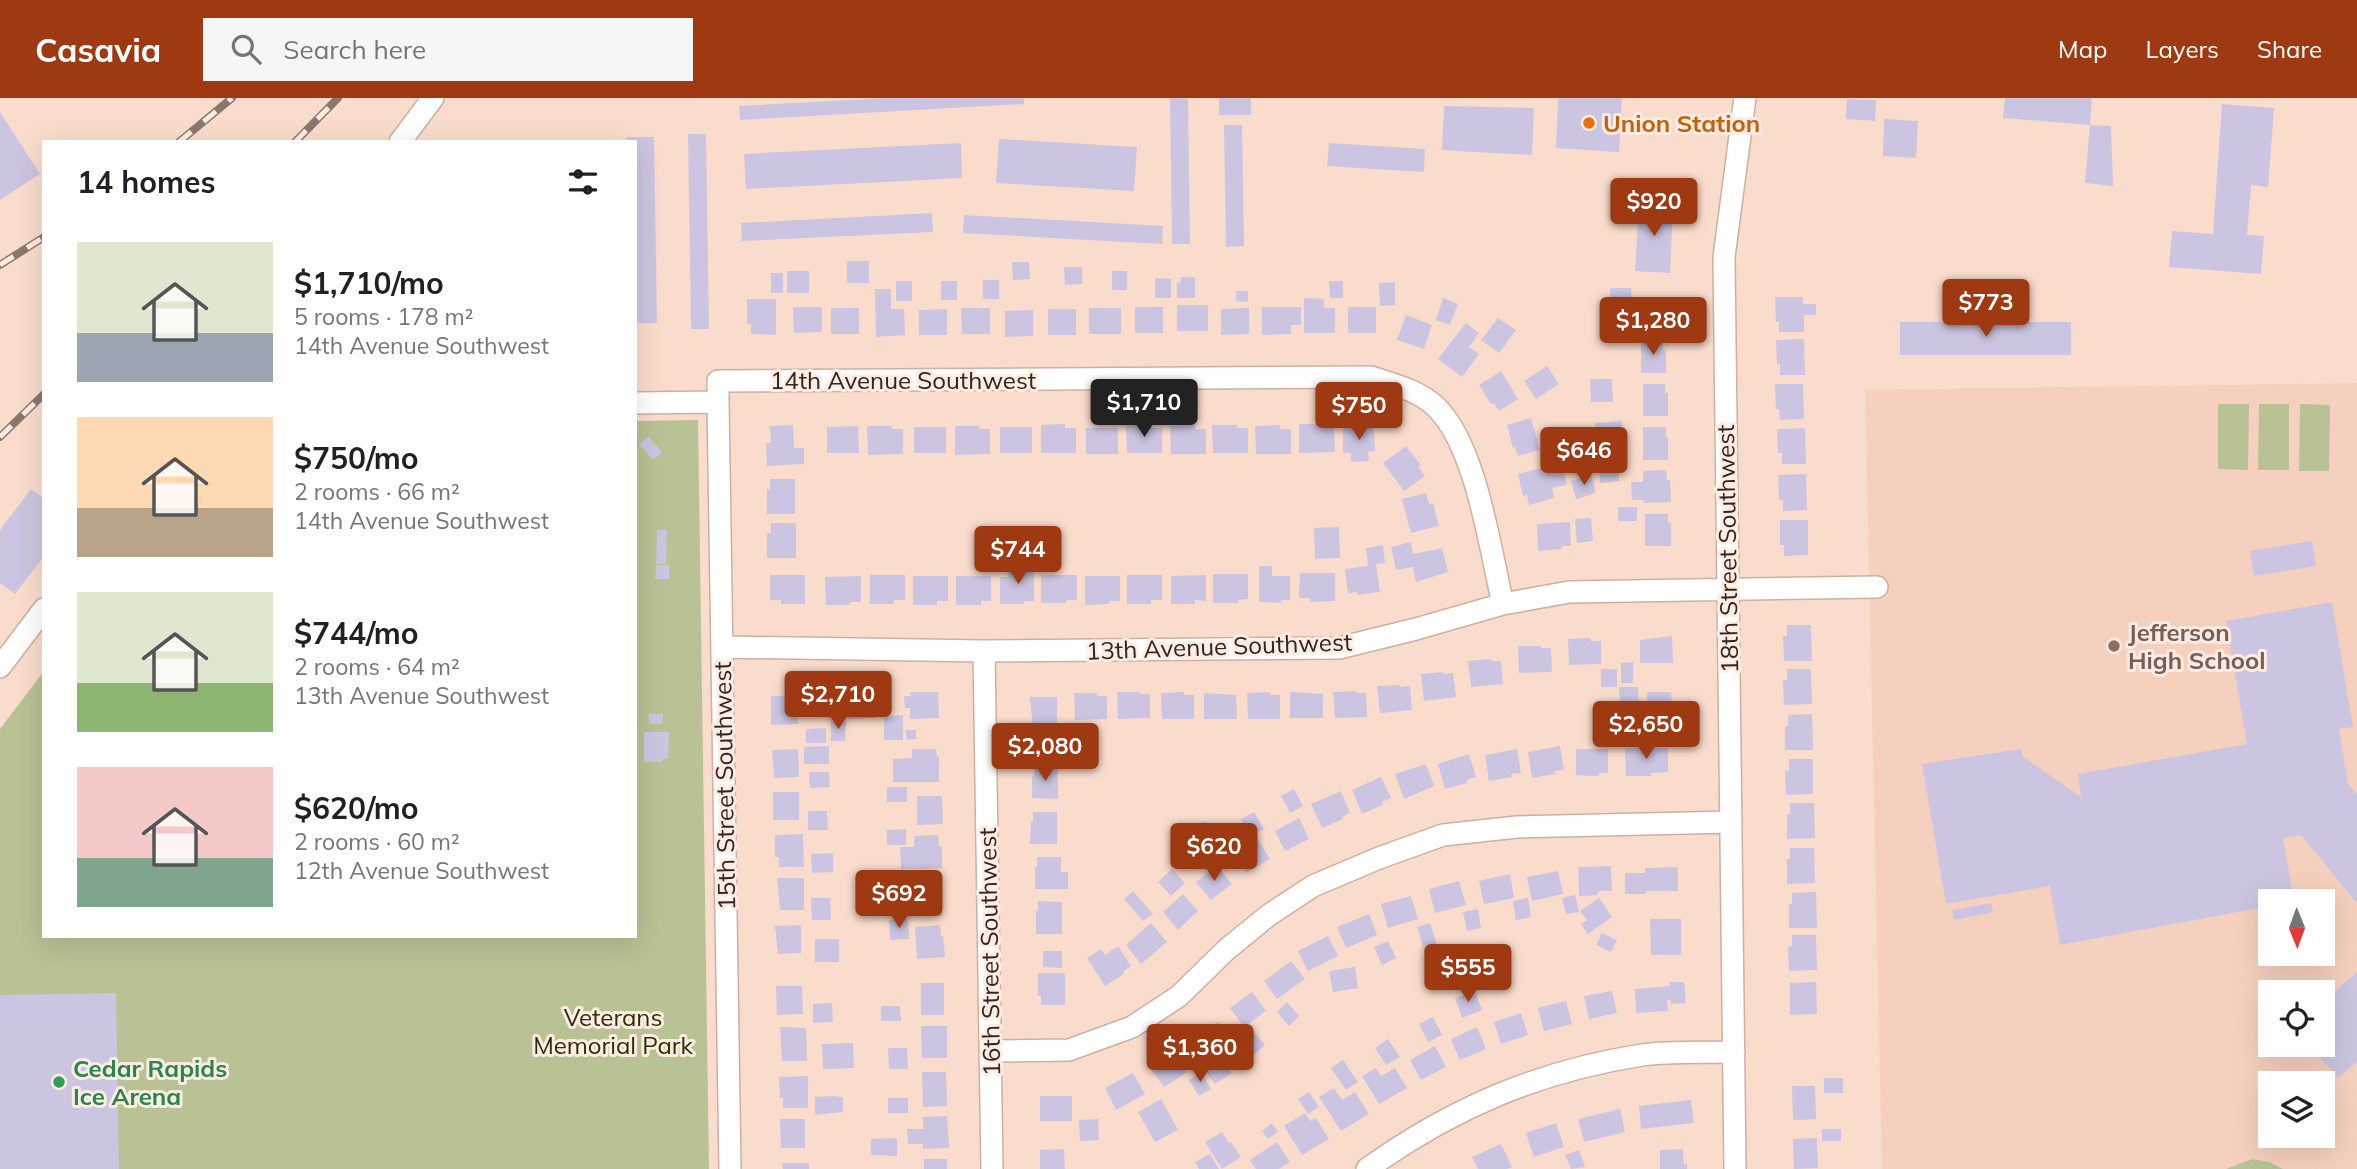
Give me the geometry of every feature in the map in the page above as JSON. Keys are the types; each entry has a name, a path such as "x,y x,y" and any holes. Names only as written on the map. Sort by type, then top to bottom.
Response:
{"street":[{"path":"402,140 433,98"},
{"name":"18th Street Southwest","path":"1735,1169 1724,257 1745,98"},
{"name":"14th Avenue Southwest","path":"718,402 718,381 1371,377 1405,388 1434,405 1458,434 1472,471 1503,604"},
{"path":"637,403 718,402"},
{"name":"15th Street Southwest","path":"718,402 730,1169"},
{"name":"13th Avenue Southwest","path":"722,647 984,651 1339,648 1503,604 1569,592 1877,587"},
{"path":"0,667 42,612"},
{"name":"16th Street Southwest","path":"984,651 992,1169"},
{"path":"990,1051 1069,1050 1132,1027 1179,996 1226,950 1269,915 1313,886 1443,835 1517,827 1731,822"},
{"path":"1367,1169 1409,1139 1476,1103 1567,1069 1645,1055 1734,1052"}],"shaded area":[{"name":"Jefferson High School","path":"2357,383 2357,1169 1882,1169 1865,390"}],"green space":[{"path":"2218,404 2249,404 2248,470 2218,469"},
{"path":"2259,404 2289,404 2289,470 2258,470"},
{"path":"2300,404 2330,405 2329,471 2299,471"},
{"name":"Veterans Memorial Park","path":"698,420 709,1169 0,1169 0,729 42,674 42,938 637,938 637,421"},
{"path":"2252,1159 2269,1162 2283,1169 2226,1169"}],"building":[{"path":"886,98 1024,98 1024,104 740,120 739,106"},
{"path":"1170,98 1188,98 1190,244 1172,244"},
{"path":"1219,98 1251,98 1251,115 1219,115"},
{"name":"Union Station","path":"1558,98 1622,98 1619,152 1556,148"},
{"path":"2005,98 2092,98 2090,125 2003,118"},
{"path":"1847,99 1876,100 1875,121 1846,119"},
{"path":"2222,104 2274,108 2268,187 2251,185 2247,235 2264,236 2261,274 2169,267 2172,231 2213,234"},
{"path":"1444,106 1534,108 1532,155 1442,150"},
{"path":"0,112 40,174 0,200"},
{"path":"1884,119 1918,121 1916,158 1883,156"},
{"path":"1224,125 1242,125 1244,246 1226,247"},
{"path":"2090,125 2111,126 2113,186 2085,183"},
{"path":"688,134 706,134 709,329 691,329"},
{"path":"627,137 654,137 657,323 637,323 637,140 627,140"},
{"path":"999,139 1137,147 1134,191 996,183"},
{"path":"961,143 962,178 746,189 744,154"},
{"path":"1329,143 1425,149 1424,172 1327,166"},
{"path":"1639,202 1673,204 1670,273 1635,271"},
{"path":"932,213 933,232 742,241 741,223"},
{"path":"964,215 1163,226 1162,244 963,233"},
{"path":"847,261 869,261 869,283 847,283"},
{"path":"1012,262 1029,262 1030,279 1013,280"},
{"path":"1064,267 1082,267 1082,284 1065,285"},
{"path":"787,271 809,271 809,293 787,293"},
{"path":"1112,271 1127,271 1127,290 1112,290"},
{"path":"771,273 783,273 783,293 771,293"},
{"path":"1181,277 1195,277 1195,298 1177,298 1177,282 1180,283"},
{"path":"1155,278 1171,279 1171,298 1155,298"},
{"path":"983,280 999,280 999,299 983,299"},
{"path":"896,281 912,281 912,301 896,301"},
{"path":"941,281 957,281 957,300 941,300"},
{"path":"1329,281 1343,281 1343,298 1330,298"},
{"path":"1395,282 1395,305 1380,306 1379,283"},
{"path":"1610,288 1631,288 1632,306 1611,307"},
{"path":"875,289 891,289 891,309 904,309 905,335 876,337"},
{"path":"1236,291 1248,291 1248,302 1236,301"},
{"path":"1640,297 1663,297 1663,306 1666,306 1666,330 1640,329"},
{"path":"1775,297 1803,297 1803,304 1816,304 1816,315 1804,315 1804,332 1779,332"},
{"path":"1304,298 1324,299 1324,308 1335,308 1335,333 1304,333"},
{"path":"1443,298 1458,304 1450,325 1436,320"},
{"path":"747,299 776,299 776,335 751,334 751,324 747,324"},
{"path":"1177,305 1208,305 1208,331 1177,331"},
{"path":"793,307 822,307 822,332 794,333"},
{"path":"1135,307 1163,307 1163,333 1135,333"},
{"path":"1262,307 1301,307 1301,325 1291,325 1291,334 1262,335"},
{"path":"1348,307 1376,307 1376,333 1348,333"},
{"path":"831,308 859,308 859,334 831,334"},
{"path":"961,308 990,308 990,334 962,334"},
{"path":"1089,308 1121,308 1121,334 1089,334"},
{"path":"1249,308 1249,334 1221,335 1221,309"},
{"path":"947,309 947,335 919,335 919,310"},
{"path":"1048,309 1076,309 1076,335 1048,335"},
{"path":"1033,310 1033,336 1005,337 1005,311"},
{"path":"1406,315 1432,325 1424,349 1397,340"},
{"path":"1498,318 1516,330 1499,353 1481,340"},
{"path":"1900,322 2071,322 2071,355 1900,355"},
{"path":"1466,323 1479,333 1469,347 1479,354 1462,377 1438,359"},
{"path":"1804,339 1805,375 1780,375 1776,340"},
{"path":"1641,340 1663,340 1666,373 1641,373"},
{"path":"1547,366 1559,384 1536,399 1524,381"},
{"path":"1501,371 1518,399 1499,411 1479,385"},
{"path":"1590,379 1612,379 1613,402 1591,402"},
{"path":"1643,384 1665,384 1665,393 1668,393 1668,416 1643,416"},
{"path":"1775,384 1803,384 1804,419 1780,420 1779,409 1776,409"},
{"path":"1531,418 1540,450 1518,456 1507,425"},
{"path":"1622,421 1623,445 1596,447 1595,423"},
{"path":"1065,424 1065,428 1076,428 1076,453 1041,453 1041,425"},
{"path":"1151,424 1151,428 1162,428 1162,453 1127,453 1126,425"},
{"path":"1299,424 1334,427 1335,452 1299,453"},
{"path":"793,425 794,448 804,448 804,464 767,466 766,443 771,443 770,426"},
{"path":"1195,425 1195,429 1206,429 1206,454 1171,454 1170,426"},
{"path":"1212,425 1248,428 1248,453 1213,453"},
{"path":"1280,425 1280,429 1291,429 1291,454 1256,454 1255,426"},
{"path":"1367,425 1367,428 1374,428 1375,451 1368,452 1369,461 1351,462 1351,453 1343,453 1343,426"},
{"path":"858,426 859,453 827,453 827,427"},
{"path":"867,426 903,429 903,454 868,455"},
{"path":"955,426 990,429 990,454 955,455"},
{"path":"914,427 946,427 946,453 914,453"},
{"path":"1000,427 1032,427 1032,453 1000,453"},
{"path":"1643,427 1666,427 1668,460 1643,460"},
{"path":"1086,428 1118,428 1118,454 1086,454"},
{"path":"1805,428 1806,464 1782,464 1782,453 1778,453 1777,429"},
{"path":"649,437 662,452 653,460 639,444"},
{"path":"1567,441 1570,455 1551,460 1547,446"},
{"path":"1406,446 1421,465 1418,467 1425,476 1404,491 1383,463"},
{"path":"1561,463 1567,485 1552,488 1554,498 1529,505 1527,495 1523,496 1518,474"},
{"path":"1618,465 1619,481 1600,483 1599,466"},
{"path":"1666,470 1667,480 1670,480 1671,502 1644,503 1643,500 1632,500 1631,482 1643,482 1643,471"},
{"path":"1806,474 1807,510 1783,511 1783,500 1779,500 1778,475"},
{"path":"1591,475 1596,493 1576,499 1571,481"},
{"path":"770,479 795,479 795,514 767,514 767,489 770,490"},
{"path":"31,489 42,497 42,559 15,594 0,583 0,530"},
{"path":"1426,493 1429,504 1433,503 1439,526 1411,533 1402,499"},
{"path":"1618,507 1637,507 1637,521 1618,521"},
{"path":"1645,514 1668,514 1668,523 1671,523 1671,546 1645,546"},
{"path":"1591,518 1593,541 1577,543 1575,519"},
{"path":"1780,520 1808,520 1808,555 1784,556 1784,545 1780,545"},
{"path":"1570,522 1571,546 1538,551 1537,524"},
{"path":"771,523 796,523 796,558 767,558 767,533 771,533"},
{"path":"1339,527 1340,558 1315,559 1314,528"},
{"path":"657,530 667,530 666,564 656,564"},
{"path":"2312,541 2316,566 2254,576 2250,551"},
{"path":"1411,542 1413,554 1442,548 1448,572 1416,582 1413,567 1396,570 1391,547"},
{"path":"1383,545 1385,563 1376,564 1380,592 1357,595 1357,592 1348,593 1345,569 1368,566 1366,548"},
{"path":"656,565 669,565 669,579 655,579"},
{"path":"1259,566 1272,566 1272,576 1290,576 1290,600 1281,600 1281,603 1259,602"},
{"path":"1007,567 1034,567 1034,601 1024,601 1024,604 1000,604 1000,577 1008,577"},
{"path":"1300,573 1335,573 1335,601 1310,602 1310,598 1299,598"},
{"path":"1213,574 1248,574 1248,599 1238,600 1238,603 1213,603"},
{"path":"770,575 805,575 805,604 781,604 781,600 770,600"},
{"path":"870,575 905,575 905,600 894,600 894,604 870,604"},
{"path":"1041,575 1077,575 1077,600 1041,603"},
{"path":"1127,575 1162,575 1162,600 1151,600 1151,604 1127,604"},
{"path":"1206,575 1206,601 1171,604 1171,576"},
{"path":"861,576 861,602 826,605 825,577"},
{"path":"913,576 948,576 948,601 937,601 937,605 913,605"},
{"path":"956,576 991,576 991,601 981,601 981,605 956,605"},
{"path":"1085,576 1120,576 1120,601 1085,605"},
{"path":"2332,602 2353,727 2339,729 2348,784 2357,794 2357,903 2301,835 2283,838 2292,889 2258,889 2258,908 2060,945 2050,886 1946,904 1922,764 2021,749 2022,756 2081,797 2078,774 2247,744 2226,621"},
{"path":"1787,625 1811,625 1812,661 1784,661 1783,636 1787,636"},
{"path":"1672,636 1673,663 1640,663 1640,640"},
{"path":"1591,638 1591,641 1601,641 1601,664 1569,665 1568,639"},
{"path":"1518,646 1551,648 1552,672 1519,673"},
{"path":"1468,661 1501,661 1503,684 1471,687"},
{"path":"1633,662 1633,683 1621,683 1621,663"},
{"path":"1601,669 1617,669 1617,687 1601,687"},
{"path":"1787,669 1811,669 1812,704 1784,705 1783,680 1787,680"},
{"path":"1453,673 1456,697 1424,701 1421,674"},
{"path":"1377,686 1410,686 1412,710 1380,713"},
{"path":"1619,687 1638,687 1639,703 1620,704"},
{"path":"877,692 877,718 849,719 849,694"},
{"path":"910,692 938,692 939,718 910,719 910,708 905,708 904,696 911,696"},
{"path":"1117,692 1150,694 1150,718 1118,719"},
{"path":"1184,692 1184,695 1194,695 1194,719 1162,719 1161,693"},
{"path":"1270,692 1270,695 1280,695 1280,719 1248,719 1247,693"},
{"path":"1290,692 1323,694 1323,718 1290,718"},
{"path":"1333,692 1366,693 1367,717 1335,718"},
{"path":"1647,692 1671,692 1674,724 1648,725"},
{"path":"1074,693 1107,696 1107,719 1075,720"},
{"path":"1204,693 1236,695 1237,719 1204,719"},
{"path":"771,696 797,696 798,724 771,725"},
{"path":"1030,697 1057,697 1057,729 1033,729"},
{"path":"649,714 663,714 663,724 649,724"},
{"path":"1812,714 1813,750 1785,750 1788,715"},
{"path":"903,715 903,740 884,740 884,716"},
{"path":"831,721 846,721 845,741 831,741"},
{"path":"826,728 826,743 806,743 806,729"},
{"path":"906,730 916,730 916,739 906,740"},
{"path":"644,732 669,732 668,759 663,759 662,762 644,762"},
{"path":"829,746 829,764 804,764 804,747"},
{"path":"1560,746 1564,770 1532,778 1528,752"},
{"path":"1625,748 1668,748 1668,772 1651,773 1651,776 1626,776"},
{"path":"798,749 799,777 774,778 772,750"},
{"path":"912,749 936,749 939,757 939,782 893,782 893,759 912,758"},
{"path":"1517,749 1521,773 1489,781 1485,755"},
{"path":"1576,749 1608,749 1608,773 1599,773 1599,776 1576,775"},
{"path":"1469,754 1476,777 1467,780 1467,783 1445,789 1438,764"},
{"path":"1789,759 1813,759 1813,794 1786,795 1785,771 1789,770"},
{"path":"1426,764 1434,786 1404,799 1395,774"},
{"path":"1035,766 1058,766 1058,799 1032,798"},
{"path":"809,772 829,772 830,787 810,788"},
{"path":"1381,777 1391,798 1382,802 1383,805 1362,814 1352,790"},
{"path":"887,787 907,787 907,802 887,802"},
{"path":"1294,789 1303,806 1290,813 1281,796"},
{"path":"1341,791 1350,813 1322,828 1311,804"},
{"path":"773,792 799,792 799,820 773,820"},
{"path":"917,796 942,796 943,824 917,825"},
{"path":"1790,803 1814,803 1815,838 1787,839"},
{"path":"808,811 827,811 828,830 808,830"},
{"path":"1033,812 1057,812 1057,844 1030,844"},
{"path":"1254,812 1264,829 1250,836 1241,819"},
{"path":"1299,818 1309,839 1285,851 1275,831"},
{"path":"1205,821 1220,845 1197,859 1183,835"},
{"path":"906,829 906,845 887,845 887,830"},
{"path":"803,834 804,867 779,867 779,857 775,857 775,835"},
{"path":"938,835 939,846 942,846 942,868 901,869 900,847 914,847 914,836"},
{"path":"1258,839 1270,859 1246,873 1235,852"},
{"path":"1790,848 1814,848 1815,883 1787,884"},
{"path":"833,853 833,872 812,873 811,854"},
{"path":"1037,857 1061,857 1061,872 1068,872 1068,889 1035,889"},
{"path":"1217,866 1232,884 1211,900 1196,882"},
{"path":"1611,866 1612,891 1579,896 1578,867"},
{"path":"1678,867 1678,891 1625,894 1625,873 1645,873 1645,868"},
{"path":"1172,869 1185,883 1171,896 1158,882"},
{"path":"1558,871 1563,894 1532,901 1527,877"},
{"path":"890,874 908,874 908,890 890,890"},
{"path":"1510,874 1514,898 1484,904 1479,881"},
{"path":"777,878 804,878 804,910 780,910"},
{"path":"1459,881 1466,905 1435,913 1429,889"},
{"path":"939,882 939,892 942,892 942,916 914,916 914,883"},
{"path":"1133,891 1153,914 1143,921 1124,899"},
{"path":"1816,892 1817,928 1789,928 1792,893"},
{"path":"1183,894 1198,911 1178,930 1163,912"},
{"path":"1575,895 1579,912 1566,914 1562,898"},
{"path":"1411,896 1418,919 1388,928 1381,904"},
{"path":"811,898 830,898 831,920 812,920"},
{"path":"1528,898 1531,917 1516,920 1513,901"},
{"path":"1599,898 1612,917 1588,934 1581,924 1587,920 1580,911"},
{"path":"872,900 872,911 863,912 863,901"},
{"path":"1038,901 1062,902 1062,934 1036,934"},
{"path":"1991,903 1993,912 1954,920 1952,910"},
{"path":"1478,909 1481,928 1467,931 1463,912"},
{"path":"1369,914 1377,935 1346,948 1337,927"},
{"path":"908,919 909,939 890,940 889,920"},
{"path":"1650,919 1681,919 1681,955 1651,955"},
{"path":"1151,923 1167,942 1141,964 1126,945"},
{"path":"1430,923 1438,948 1425,953 1417,927"},
{"path":"801,925 801,953 778,954 775,926"},
{"path":"940,925 945,957 917,959 915,927"},
{"path":"1602,933 1617,940 1611,952 1596,945"},
{"path":"1792,935 1816,935 1817,970 1789,971 1788,947 1792,946"},
{"path":"1328,936 1338,956 1308,971 1298,951"},
{"path":"815,939 839,939 839,962 815,962"},
{"path":"1388,941 1396,958 1382,965 1374,947"},
{"path":"1118,946 1131,966 1105,986 1087,958 1101,949 1105,955"},
{"path":"1043,951 1062,951 1062,968 1043,967"},
{"path":"1291,961 1305,979 1277,999 1264,981"},
{"path":"1355,967 1358,988 1333,992 1329,971"},
{"path":"2357,972 2357,1062 2338,1078 2335,1071 2332,1071 2320,1057 2335,1057 2335,991"},
{"path":"1038,973 1065,973 1065,1005 1041,1005 1041,996 1038,996"},
{"path":"1669,982 1684,982 1686,1003 1671,1004 1671,1000 1667,1000 1668,1011 1636,1013 1635,989 1670,986"},
{"path":"1816,982 1817,1014 1790,1015 1790,983"},
{"path":"921,983 944,983 944,1015 921,1015"},
{"path":"776,986 802,986 803,1014 777,1015"},
{"path":"1475,991 1482,1010 1462,1018 1455,998"},
{"path":"1612,991 1617,1013 1589,1019 1584,996"},
{"path":"1252,992 1266,1011 1244,1027 1230,1008"},
{"name":"Cedar Rapids Ice Arena","path":"116,993 119,1169 0,1169 0,995"},
{"path":"1566,1001 1572,1024 1544,1031 1538,1008"},
{"path":"1287,1002 1299,1016 1289,1026 1277,1012"},
{"path":"832,1003 833,1022 813,1023 813,1004"},
{"path":"881,1006 900,1006 901,1021 881,1021"},
{"path":"1521,1013 1528,1035 1501,1044 1494,1022"},
{"path":"1433,1017 1442,1035 1428,1042 1419,1024"},
{"path":"1218,1022 1232,1042 1209,1057 1195,1037"},
{"path":"921,1026 947,1026 947,1058 922,1058"},
{"path":"780,1027 806,1028 807,1061 782,1061"},
{"path":"1477,1027 1486,1049 1460,1060 1451,1039"},
{"path":"1253,1031 1265,1045 1255,1054 1243,1040"},
{"path":"1388,1039 1400,1057 1386,1065 1375,1048"},
{"path":"853,1043 854,1068 823,1069 822,1044"},
{"path":"1435,1046 1446,1067 1421,1080 1410,1060"},
{"path":"888,1048 907,1048 908,1069 889,1069"},
{"path":"1173,1052 1187,1072 1164,1087 1150,1068"},
{"path":"1222,1059 1232,1073 1215,1084 1205,1070"},
{"path":"1343,1060 1358,1082 1346,1090 1331,1068"},
{"path":"1376,1068 1381,1076 1395,1068 1407,1088 1379,1104 1362,1076"},
{"path":"922,1072 946,1072 947,1106 923,1107"},
{"path":"1133,1073 1145,1094 1116,1110 1105,1088"},
{"path":"1201,1073 1211,1089 1199,1096 1189,1080"},
{"path":"808,1076 808,1108 783,1108 779,1077"},
{"path":"1824,1078 1843,1078 1843,1093 1824,1093"},
{"path":"1792,1086 1815,1086 1816,1119 1793,1120"},
{"path":"1334,1088 1342,1100 1355,1092 1369,1114 1341,1131 1319,1097"},
{"path":"1309,1092 1319,1107 1308,1114 1298,1099"},
{"path":"1040,1096 1072,1096 1072,1121 1040,1121"},
{"path":"815,1097 843,1097 843,1112 815,1115"},
{"path":"888,1098 908,1098 908,1113 888,1113"},
{"path":"1161,1099 1178,1130 1155,1142 1138,1112"},
{"path":"1691,1100 1694,1123 1641,1129 1639,1106"},
{"path":"1620,1109 1625,1132 1584,1142 1578,1119"},
{"path":"1305,1113 1310,1121 1316,1118 1329,1139 1302,1155 1284,1126"},
{"path":"947,1116 949,1148 923,1149 923,1144 908,1144 907,1129 923,1129 923,1117"},
{"path":"780,1119 805,1119 805,1148 781,1148"},
{"path":"1098,1119 1099,1140 1080,1141 1079,1120"},
{"path":"1272,1123 1278,1132 1268,1139 1262,1131"},
{"path":"1556,1123 1564,1147 1534,1157 1526,1133"},
{"path":"1822,1129 1841,1129 1841,1141 1822,1141"},
{"path":"1222,1132 1241,1157 1222,1169 1205,1142"},
{"path":"897,1138 897,1156 871,1155 871,1139"},
{"path":"1817,1138 1818,1168 1794,1169 1793,1139"},
{"path":"1277,1142 1290,1162 1279,1169 1256,1169 1250,1160"},
{"path":"1501,1144 1512,1167 1478,1169 1472,1157"},
{"path":"1064,1149 1065,1169 1040,1169 1040,1150"},
{"path":"1683,1149 1687,1169 1660,1169 1660,1150"},
{"path":"1579,1150 1585,1167 1571,1169 1565,1155"},
{"path":"1210,1154 1219,1169 1199,1169 1195,1162"},
{"path":"924,1159 947,1159 947,1169 924,1169"},
{"path":"782,1163 809,1163 809,1169 783,1169"}],"railway":[{"path":"181,140 232,98"},
{"path":"297,140 338,98"},
{"path":"0,265 42,238"},
{"path":"0,437 42,396"}],"place":[{"name":"Union Station","path":"1589,123"},
{"name":"Jefferson High School","path":"2114,646"},
{"name":"Cedar Rapids Ice Arena","path":"59,1082"}]}
